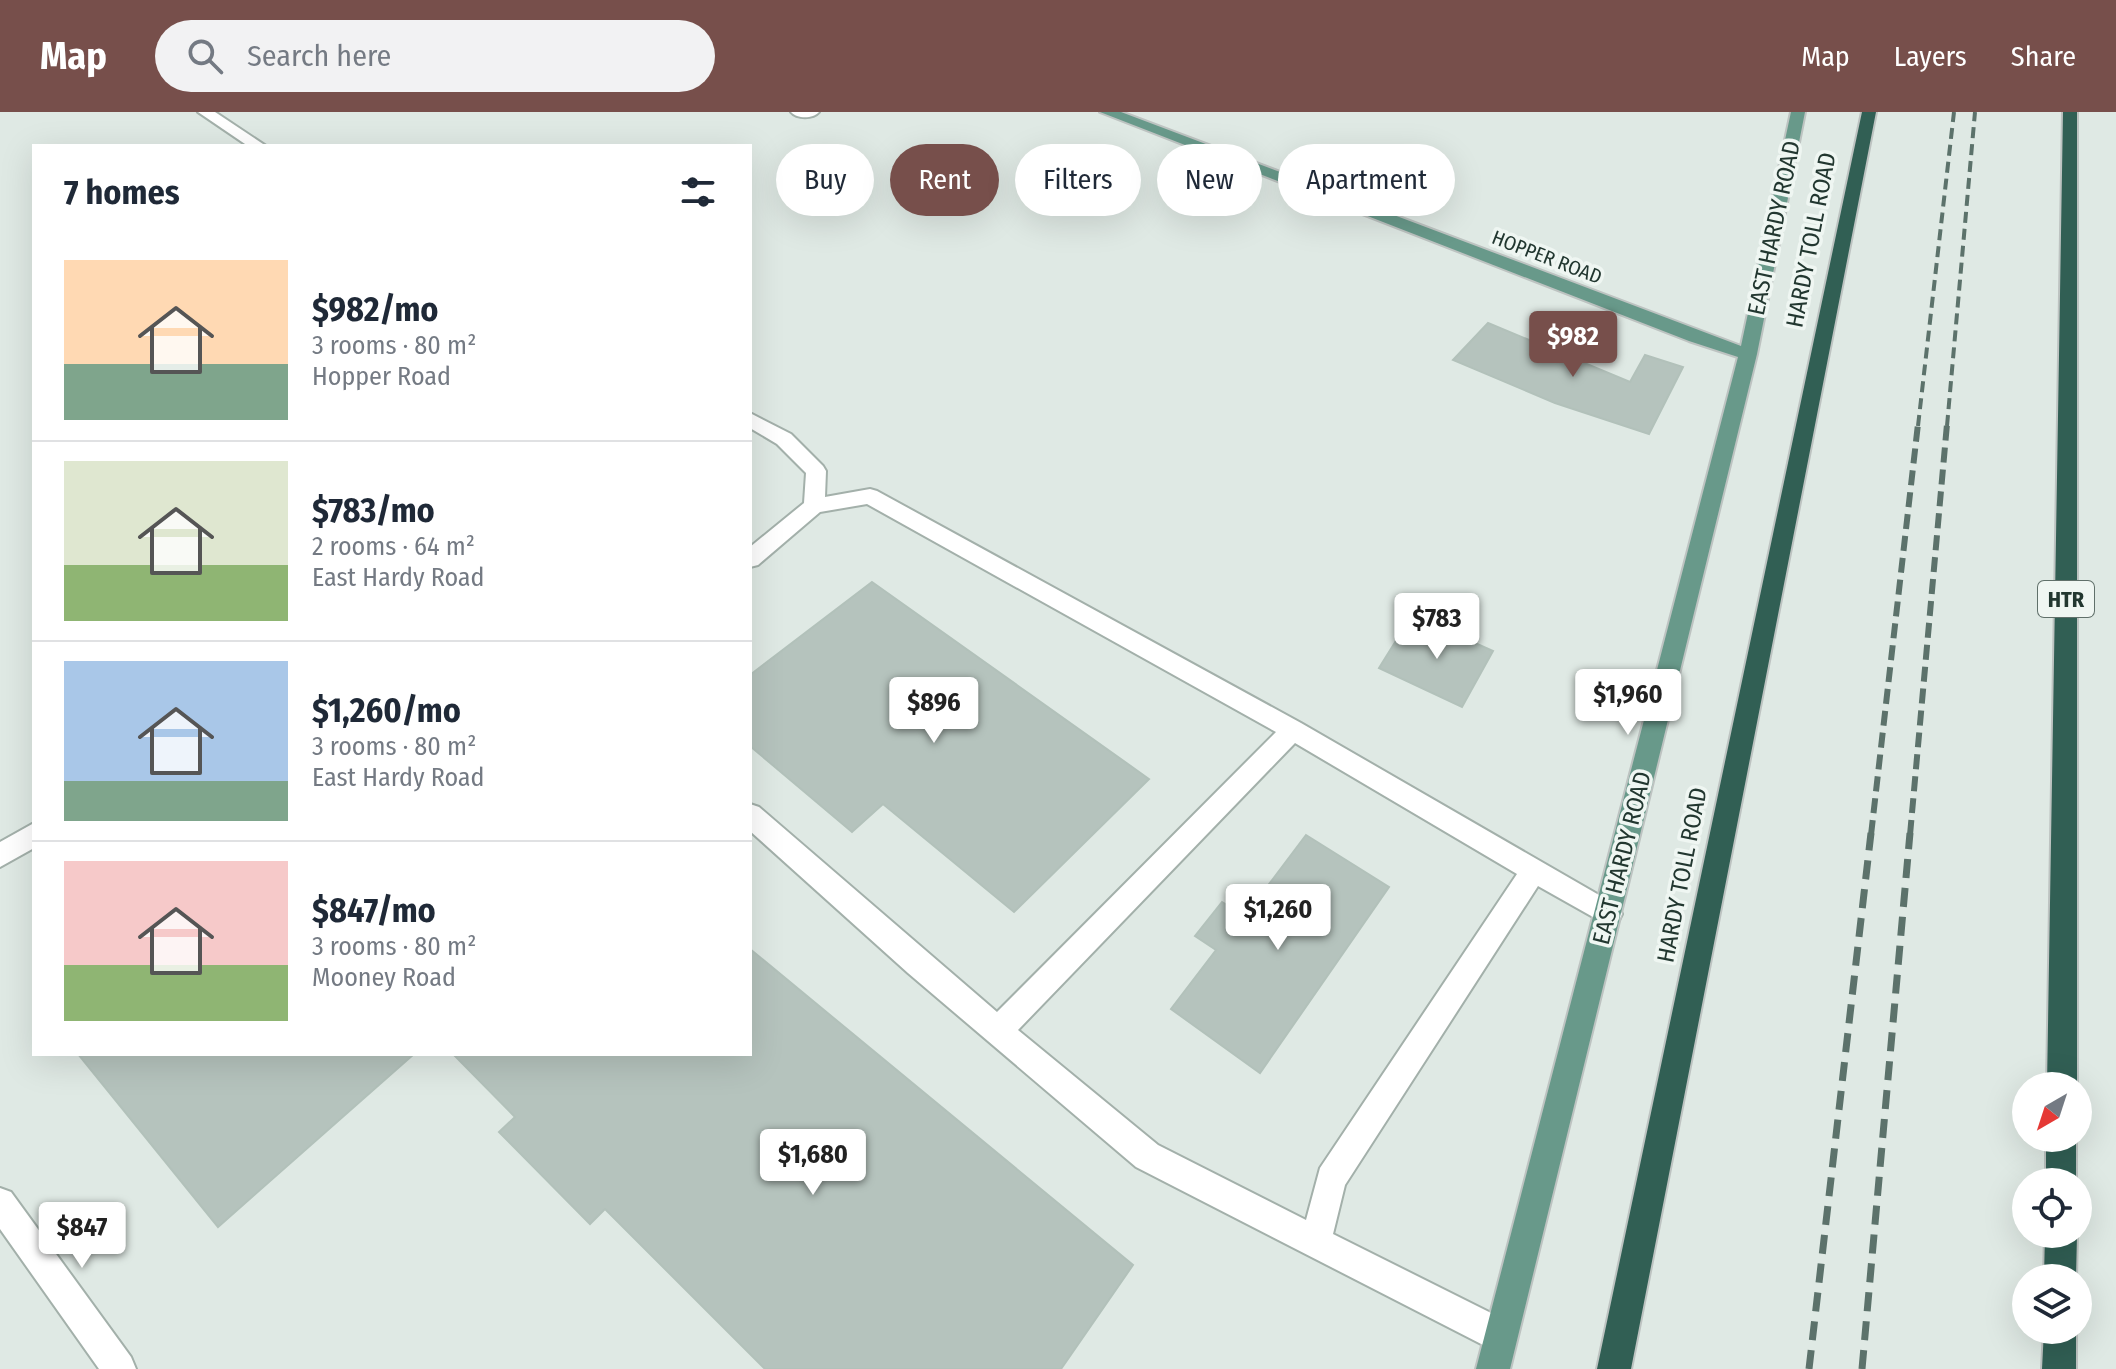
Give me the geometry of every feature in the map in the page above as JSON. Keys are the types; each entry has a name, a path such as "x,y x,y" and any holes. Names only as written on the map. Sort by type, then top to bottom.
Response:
{"highway":[{"name":"HARDY TOLL ROAD","path":"1614,1369 1869,112"},
{"name":"HTR","path":"2062,1072 2070,112"},
{"path":"2059,1369 2060,1344"}],"main road":[{"name":"HOPPER ROAD","path":"1107,112 1695,337 1748,354"},
{"name":"EAST HARDY ROAD","path":"1493,1369 1748,354 1798,112"}],"street":[{"path":"205,112 255,144"},
{"path":"798,112 812,112"},
{"path":"752,420 784,439 816,471 814,506"},
{"path":"752,557 814,506 870,496 1293,730 1609,914"},
{"path":"998,1031 1293,730"},
{"path":"752,817 1147,1156 1501,1336"},
{"path":"0,856 32,835"},
{"path":"1316,1242 1331,1179 1534,871"},
{"path":"0,1203 119,1369"}],"building":[{"path":"1488,323 1630,382 1645,355 1683,367 1649,434 1555,403 1453,360"},
{"path":"872,582 1149,779 1014,912 883,804 852,832 752,748 752,673"},
{"path":"1412,615 1493,651 1462,707 1379,668"},
{"path":"1306,835 1389,887 1260,1073 1171,1009 1216,950 1195,936 1222,902 1245,916"},
{"path":"752,951 1133,1265 1061,1369 765,1369 605,1209 590,1224 499,1132 515,1117 455,1056 752,1056"},
{"path":"80,1056 412,1056 218,1227"}],"railway":[{"path":"1918,426 1954,112"},
{"path":"1947,426 1975,112"},
{"path":"1871,835 1918,424"},
{"path":"1910,835 1947,424"},
{"path":"1809,1369 1871,833"},
{"path":"1862,1369 1910,833"}]}
